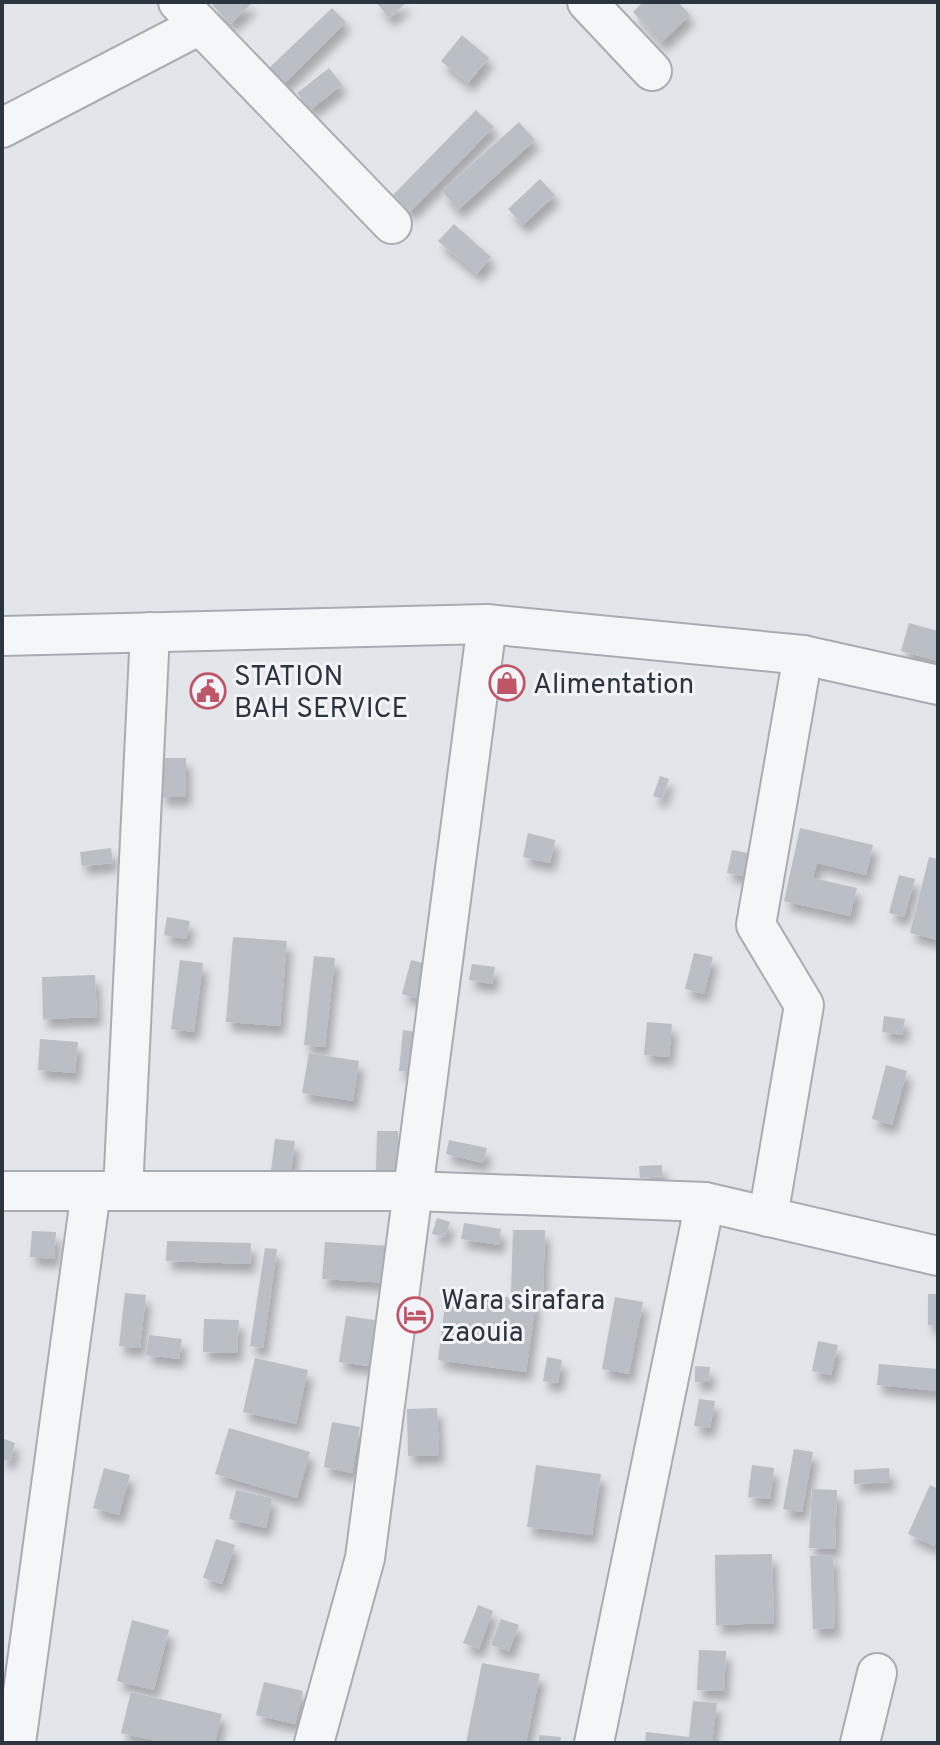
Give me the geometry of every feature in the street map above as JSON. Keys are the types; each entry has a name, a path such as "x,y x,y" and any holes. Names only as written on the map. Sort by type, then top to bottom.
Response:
{"street":[{"path":"587,2 652,71"},
{"path":"2,128 189,13 392,224"},
{"path":"314,1743 365,1558 487,624"},
{"path":"2,636 487,624 803,655 938,685"},
{"path":"16,1743 107,1191 150,632"},
{"path":"768,1217 804,1005 756,925 803,655"},
{"path":"2,1191 413,1191 705,1202 938,1256"},
{"path":"594,1743 705,1202"},
{"path":"860,1743 877,1673"}],"building":[{"path":"215,2 253,2 231,24 212,5"},
{"path":"376,2 407,2 389,18"},
{"path":"643,2 678,2 690,15 661,43 633,12"},
{"path":"332,8 346,22 283,85 268,69"},
{"path":"462,35 489,58 468,83 441,61"},
{"path":"329,68 342,85 310,110 297,93"},
{"path":"476,110 494,127 410,212 393,195"},
{"path":"519,122 535,140 458,210 442,191"},
{"path":"540,179 555,195 523,225 508,209"},
{"path":"454,224 491,257 477,274 438,241"},
{"path":"909,623 938,631 938,661 901,651"},
{"path":"161,758 186,758 186,797 161,797"},
{"path":"660,776 669,779 662,799 653,796"},
{"path":"800,828 873,845 866,875 817,863 813,878 857,888 850,916 784,901"},
{"path":"528,833 555,840 550,863 523,857"},
{"path":"111,848 113,863 82,866 80,852"},
{"path":"732,850 749,853 745,876 727,873"},
{"path":"929,857 938,859 938,940 910,933"},
{"path":"899,875 915,879 904,917 889,913"},
{"path":"167,917 190,921 186,939 164,935"},
{"path":"233,937 287,941 280,1026 226,1022"},
{"path":"694,953 713,957 704,994 685,989"},
{"path":"314,956 335,958 325,1047 304,1045"},
{"path":"180,960 203,963 194,1032 171,1029"},
{"path":"411,960 431,965 422,1000 402,994"},
{"path":"472,964 495,967 492,984 469,980"},
{"path":"95,975 97,1017 43,1019 42,977"},
{"path":"884,1016 905,1019 902,1035 882,1032"},
{"path":"647,1022 672,1024 669,1057 644,1055"},
{"path":"403,1030 417,1032 413,1072 399,1071"},
{"path":"40,1039 78,1042 75,1073 38,1070"},
{"path":"309,1053 359,1061 353,1101 302,1093"},
{"path":"886,1065 907,1071 892,1125 872,1119"},
{"path":"377,1131 398,1131 398,1171 376,1171"},
{"path":"275,1139 295,1141 291,1173 271,1171"},
{"path":"449,1140 487,1148 483,1163 446,1154"},
{"path":"662,1165 662,1176 640,1178 639,1166"},
{"path":"437,1218 450,1222 445,1237 432,1234"},
{"path":"464,1223 501,1229 499,1245 461,1239"},
{"path":"513,1230 545,1230 543,1292 511,1292"},
{"path":"32,1231 56,1232 54,1259 30,1257"},
{"path":"167,1241 251,1243 250,1264 166,1261"},
{"path":"325,1242 391,1246 388,1283 322,1279"},
{"path":"265,1248 277,1249 263,1348 250,1346"},
{"path":"447,1289 536,1301 526,1372 438,1360"},
{"path":"125,1293 146,1295 140,1348 119,1346"},
{"path":"928,1294 938,1294 938,1325 928,1325"},
{"path":"615,1297 643,1302 629,1374 602,1369"},
{"path":"346,1316 375,1320 369,1366 339,1362"},
{"path":"204,1319 239,1320 237,1353 203,1352"},
{"path":"149,1335 182,1339 179,1359 146,1355"},
{"path":"818,1341 838,1345 831,1375 812,1371"},
{"path":"547,1357 562,1360 558,1383 543,1381"},
{"path":"255,1358 308,1370 296,1424 243,1412"},
{"path":"879,1364 938,1369 938,1391 877,1385"},
{"path":"695,1366 710,1367 709,1382 695,1382"},
{"path":"699,1399 715,1401 710,1428 694,1426"},
{"path":"437,1408 439,1455 408,1456 407,1409"},
{"path":"332,1422 360,1427 352,1473 324,1467"},
{"path":"229,1428 310,1452 297,1498 215,1474"},
{"path":"2,1438 15,1443 10,1461 2,1459"},
{"path":"794,1449 813,1452 802,1512 783,1509"},
{"path":"536,1465 601,1474 592,1535 527,1527"},
{"path":"752,1465 774,1468 770,1499 748,1497"},
{"path":"104,1468 130,1475 119,1515 93,1508"},
{"path":"889,1468 890,1482 854,1484 854,1470"},
{"path":"930,1485 938,1489 938,1538 934,1546 908,1534"},
{"path":"812,1489 837,1490 835,1549 809,1548"},
{"path":"236,1490 272,1498 266,1528 229,1519"},
{"path":"216,1539 235,1545 222,1584 203,1578"},
{"path":"772,1554 774,1623 716,1625 715,1555"},
{"path":"833,1555 835,1628 813,1629 810,1556"},
{"path":"478,1605 493,1611 479,1649 463,1643"},
{"path":"501,1619 519,1625 509,1651 491,1645"},
{"path":"132,1620 169,1630 154,1690 117,1681"},
{"path":"699,1650 726,1651 724,1691 697,1690"},
{"path":"482,1663 540,1674 526,1743 466,1743"},
{"path":"264,1682 303,1691 295,1724 256,1715"},
{"path":"131,1692 222,1714 215,1743 165,1743 121,1733"},
{"path":"693,1701 717,1703 712,1743 645,1743 646,1732 689,1737"},
{"path":"539,1735 561,1737 560,1743 539,1743"}],"place":[{"name":"Alimentation","path":"507,683"},
{"name":"STATION BAH SERVICE","path":"208,691"},
{"name":"Wara sirafara zaouia","path":"415,1315"}]}
